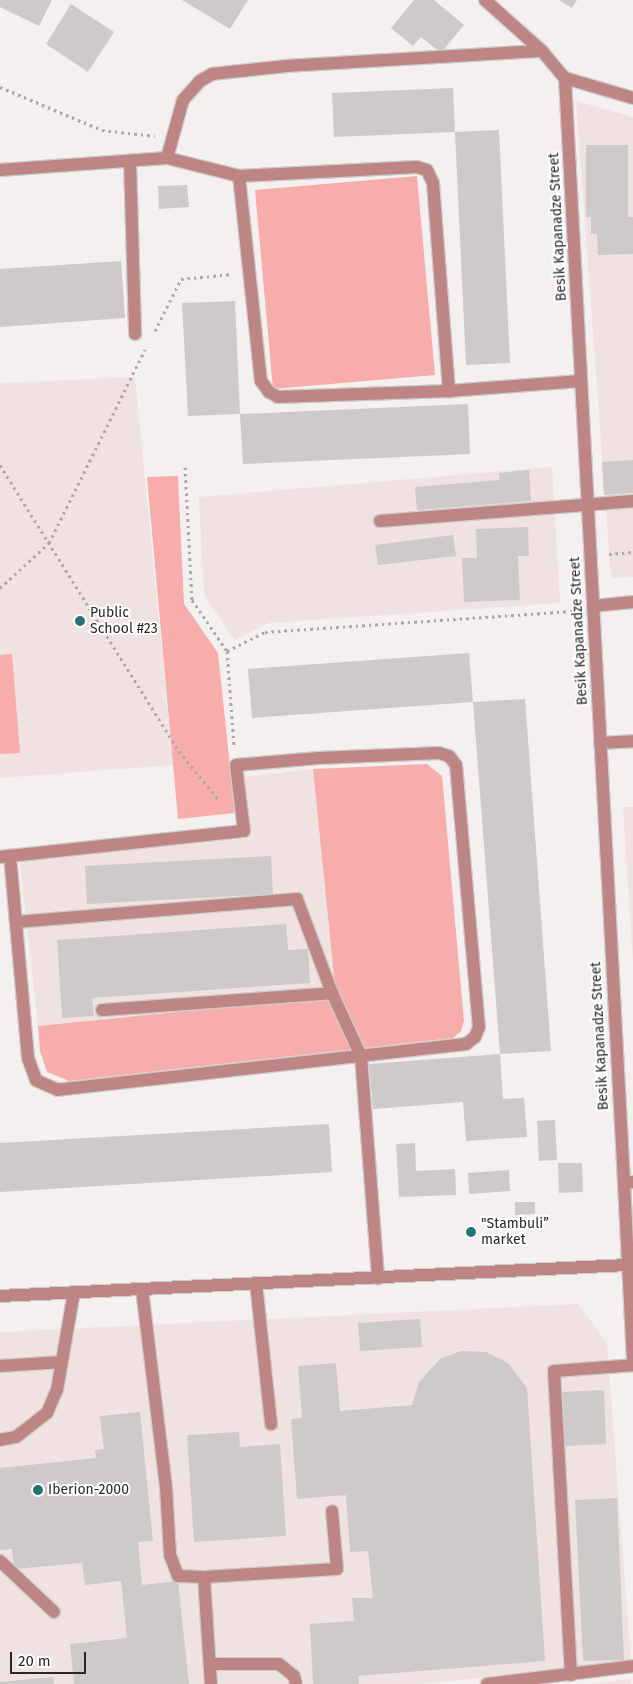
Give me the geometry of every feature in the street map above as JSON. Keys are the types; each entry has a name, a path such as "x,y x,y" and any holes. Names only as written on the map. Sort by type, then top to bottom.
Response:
{"street":[{"path":"485,0 542,50 565,78 633,98"},
{"path":"167,158 183,100 200,81 212,74 286,66 542,50"},
{"name":"Besik Kapanadze Street","path":"565,78 600,743 628,1183 633,1360"},
{"path":"0,170 167,158 239,176 417,166 427,170 433,183 449,391"},
{"path":"130,161 136,334"},
{"path":"239,176 261,381 269,392 278,397 449,391 581,381"},
{"path":"380,521 587,503 633,501"},
{"path":"593,608 633,602"},
{"path":"600,743 633,741"},
{"path":"439,753 449,756 456,765 479,1027 476,1037 466,1044 58,1090 36,1080 28,1058 16,922 5,856 244,831 236,765 439,753"},
{"path":"16,922 297,899 332,993 361,1056 378,1278"},
{"path":"102,1010 332,993"},
{"path":"0,1296 630,1265"},
{"path":"256,1283 271,1424"},
{"path":"142,1289 166,1487 170,1555 178,1576 204,1577 337,1570 332,1511"},
{"path":"0,1440 16,1437 47,1413 57,1390 74,1292"},
{"path":"0,1366 62,1362"},
{"path":"570,1675 554,1371 633,1365"},
{"path":"0,1561 54,1612"},
{"path":"204,1577 211,1684"},
{"path":"210,1664 279,1664 294,1676 296,1684"},
{"path":"487,1684 633,1666"}],"path":[{"path":"0,87 102,130 172,138"},
{"path":"0,588 49,543 181,279 250,272"},
{"path":"0,465 179,751 244,831"},
{"path":"185,467 192,600 226,651 236,765"},
{"path":"226,651 265,632 593,608"}],"shaded area":[{"path":"576,101 633,117 633,577 611,578"},
{"path":"417,176 435,375 273,389 255,190"},
{"name":"Public School #23","path":"135,377 173,765 0,778 0,383"},
{"path":"552,467 560,603 269,623 235,640 204,595 199,497"},
{"path":"178,476 184,604 218,653 235,813 178,819 147,477"},
{"path":"12,654 20,753 0,754 0,655"},
{"path":"427,764 442,776 464,1021 461,1031 453,1038 69,1081 47,1072 40,1051 38,1026 336,996 313,769"},
{"path":"313,769 336,996 38,1026 20,862 249,838 243,777"},
{"path":"623,807 633,807 633,962"},
{"path":"578,1304 607,1343 631,1663 421,1684 0,1684 0,1332"},
{"path":"631,1679 631,1684 591,1684"}],"building":[{"path":"0,0 52,0 39,26 0,7"},
{"path":"182,0 248,0 230,29"},
{"path":"414,0 434,0 464,25 441,53 421,37 413,46 391,28"},
{"path":"559,0 577,0 572,8"},
{"path":"71,4 114,32 88,72 46,44"},
{"path":"453,88 455,132 334,137 332,93"},
{"path":"499,130 510,363 466,365 455,132"},
{"path":"586,145 628,145 628,217 633,217 633,254 598,255 597,234 591,234 591,217 586,217"},
{"path":"187,185 189,207 159,209 158,186"},
{"path":"121,261 125,318 0,327 0,269"},
{"path":"235,301 240,414 188,416 182,303"},
{"path":"468,404 470,454 243,464 240,414"},
{"path":"633,460 633,493 604,495 602,462"},
{"path":"529,470 531,501 417,510 415,487 499,480 499,473"},
{"path":"528,527 529,556 518,556 520,600 464,602 462,558 477,558 476,529"},
{"path":"453,535 456,556 378,565 375,545"},
{"path":"469,653 473,702 252,718 248,669"},
{"path":"525,699 551,1051 500,1054 473,702"},
{"path":"271,856 273,894 87,904 85,866"},
{"path":"286,924 288,950 308,949 310,983 92,998 94,1016 62,1018 57,940"},
{"path":"500,1054 503,1099 524,1098 527,1137 466,1141 463,1102 373,1109 369,1064"},
{"path":"555,1120 557,1160 539,1161 537,1121"},
{"path":"329,1124 332,1172 0,1192 0,1143"},
{"path":"415,1143 416,1171 455,1169 456,1195 399,1197 396,1144"},
{"path":"558,1163 582,1163 583,1192 559,1193"},
{"path":"509,1170 510,1191 469,1194 468,1173"},
{"path":"515,1202 535,1202 535,1214 515,1215"},
{"path":"420,1319 422,1347 360,1351 358,1323"},
{"path":"461,1351 486,1352 508,1363 527,1388 545,1661 358,1676 359,1684 313,1684 310,1624 354,1621 352,1598 373,1598 368,1551 350,1552 346,1495 297,1499 291,1419 302,1418 298,1366 336,1363 340,1411 412,1405 419,1382 440,1359"},
{"path":"604,1390 606,1444 565,1446 562,1392"},
{"path":"140,1412 153,1541 138,1542 142,1585 178,1581 189,1684 74,1684 70,1644 127,1638 121,1581 85,1585 82,1563 14,1569 12,1549 0,1550 0,1468 96,1458 95,1450 104,1449 100,1416"},
{"path":"239,1432 240,1447 280,1444 286,1536 194,1542 187,1435"},
{"path":"617,1498 624,1660 583,1661 575,1500"},
{"path":"53,1677 54,1684 0,1684 0,1682"}],"place":[{"name":"Public School #23","path":"80,621"},
{"name":"\"Stambuli” market","path":"471,1232"},
{"name":"Iberion-2000","path":"38,1490"}]}
